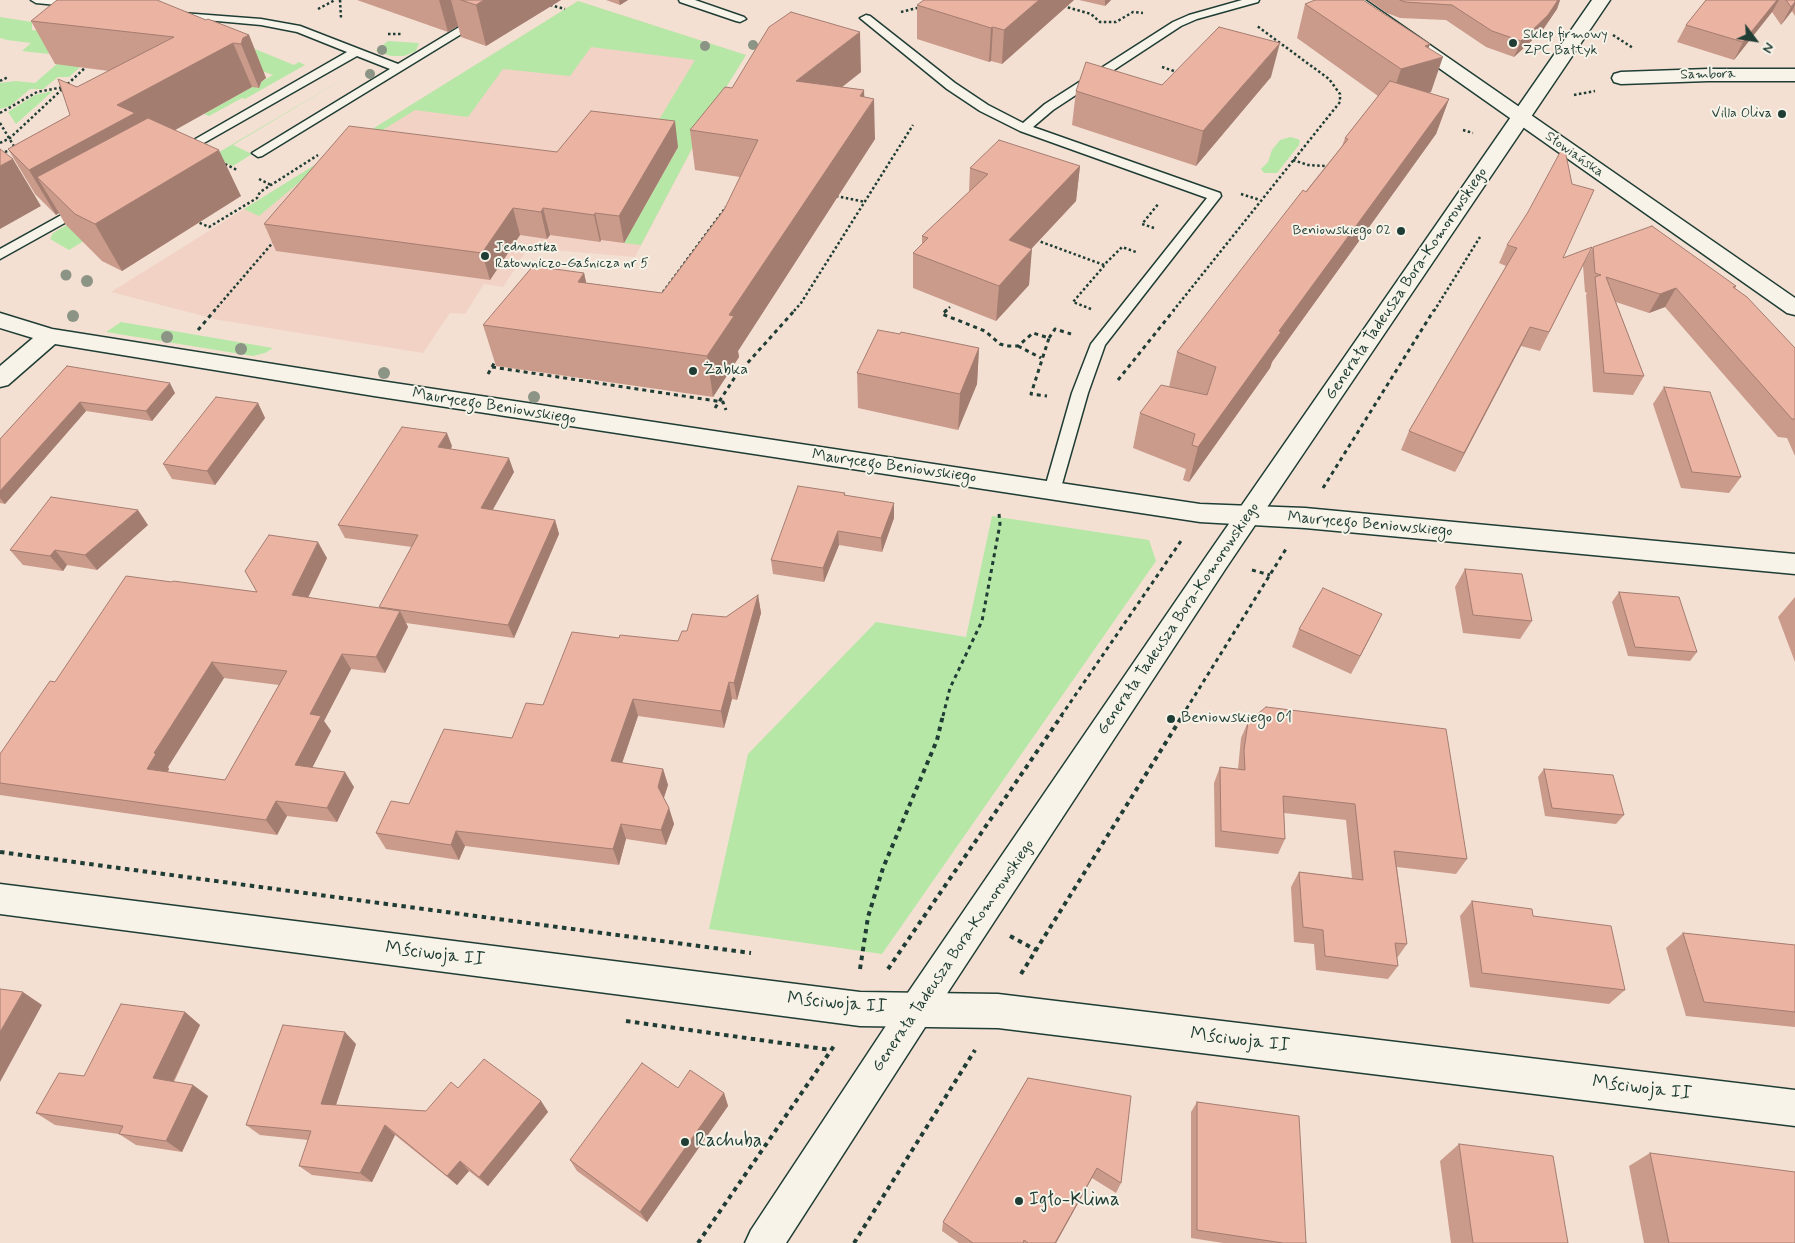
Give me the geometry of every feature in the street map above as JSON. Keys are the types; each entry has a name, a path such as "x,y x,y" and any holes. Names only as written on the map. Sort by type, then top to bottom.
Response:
{"street":[{"name":"Słowiańska","path":"1354,0 1795,308"},
{"name":"Generała Tadeusza Bora-Komorowskiego","path":"764,1243 1249,514 1601,0"},
{"name":"Sambora","path":"1621,78 1708,75 1795,76"},
{"name":"Maurycego Beniowskiego","path":"0,320 50,336 461,402 1200,513 1305,518 1795,564"},
{"path":"0,379 50,336"},
{"name":"Mściwoja II","path":"0,899 860,1009 998,1011 1795,1108"}],"lane":[{"path":"36,0 93,6"},
{"path":"258,153 512,0"},
{"path":"684,0 740,18"},
{"path":"1024,128 1049,107 1177,24 1194,17 1254,0"},
{"path":"158,12 261,22 300,29 399,68"},
{"path":"866,18 951,86 984,108 1024,128 1215,196 1098,344 1080,393 1052,491"},
{"path":"162,162 355,52"},
{"path":"0,255 96,199"}],"path":[{"path":"325,12 317,10 335,0"},
{"path":"333,16 341,18 340,0"},
{"path":"558,0 550,5 565,9"},
{"path":"896,13 923,6"},
{"path":"1063,6 1091,14 1100,22 1116,22 1133,12 1146,14"},
{"path":"382,34 411,34"},
{"path":"0,143 10,138 94,61"},
{"path":"1158,66 1174,70 1177,76"},
{"path":"0,81 8,78"},
{"path":"0,113 37,92 65,87 74,88"},
{"path":"0,123 16,150 0,153"},
{"path":"711,413 735,377 801,303 913,125"},
{"path":"186,147 240,171"},
{"path":"194,220 209,227 256,198 260,192 318,155"},
{"path":"1293,160 1324,166"},
{"path":"255,178 271,185"},
{"path":"829,195 865,202"},
{"path":"1159,230 1142,224 1160,201"},
{"path":"659,297 727,205"},
{"path":"197,332 279,236"},
{"path":"854,1243 1480,236"},
{"path":"1032,238 1104,266"},
{"path":"1096,311 1073,302 1122,247 1138,253"},
{"path":"950,307 942,314 985,331 1000,344 1018,346 1041,358"},
{"path":"1048,396 1031,394 1049,338 1055,329 1075,335"},
{"path":"1018,346 1033,334 1049,338"},
{"path":"487,375 501,353"},
{"path":"492,367 719,401 723,402 728,416"},
{"path":"860,968 868,917 883,868 937,740 950,688 982,621 1000,524 998,509"},
{"path":"698,1243 1182,540"},
{"path":"0,852 756,954"},
{"path":"852,967 868,970"}],"shaded area":[{"path":"578,1 746,55 714,107 635,257 528,248 503,287 484,284 465,314 450,313 423,353 219,320 111,292"}],"green space":[{"path":"578,1 746,55 714,107 641,245 624,243 677,149 645,143 695,60 591,47 570,76 503,69 468,117 415,110 302,180 259,216 244,209"},
{"path":"0,17 32,22 32,30 41,31 49,54 22,51 31,43 0,38"},
{"path":"388,41 419,43 416,51 404,56 391,56 375,51"},
{"path":"255,49 294,65 299,62 305,65 245,99 242,98 209,116 204,114 273,75 254,68 229,63"},
{"path":"66,56 89,59 69,77 58,77 43,89 30,89 10,106 0,109 0,83 16,81 35,83"},
{"path":"353,73 233,145 252,154 233,166 196,150 216,154"},
{"path":"53,91 16,124 8,112 35,95"},
{"path":"1290,137 1298,139 1300,141 1299,145 1277,173 1264,173 1261,169 1268,162 1272,150 1280,140"},
{"path":"211,165 69,250 50,239 53,233 77,219"},
{"path":"121,322 273,348 265,353 253,356 106,332"},
{"path":"992,516 1149,540 1156,561 882,954 709,929 748,754 876,622 966,637"}],"building":[{"path":"57,0 157,0 249,35 243,38 241,44 233,43 117,105 135,113 29,170 8,149 70,115 58,79 77,87 174,37 31,21"},
{"path":"461,0 484,0 476,5"},
{"path":"924,0 1039,0 1004,30 991,28 917,5"},
{"path":"1315,0 1363,0 1430,44 1425,46 1443,57 1401,69 1305,4"},
{"path":"1400,0 1558,0 1548,15 1521,41 1492,31 1452,5 1405,2"},
{"path":"1706,0 1777,0 1743,42 1686,25"},
{"path":"1786,0 1795,0 1795,2 1791,7"},
{"path":"791,12 860,32 796,81 864,90 860,96 874,99 729,315 734,316 707,356 483,325 533,266 584,273 578,282 662,293 724,210 758,140 690,130 725,87 732,88 769,27"},
{"path":"1219,27 1280,43 1203,131 1076,91 1086,62 1162,85"},
{"path":"1390,81 1449,99 1279,331 1281,332 1198,447 1192,445 1195,434 1140,413 1161,385 1207,395 1216,367 1177,352 1303,190 1306,192 1348,139 1345,138"},
{"path":"591,111 675,121 619,216 595,213 594,215 543,208 541,212 513,208 482,253 264,224 349,126 557,152"},
{"path":"148,118 219,150 95,224 75,214 37,177"},
{"path":"999,140 1080,166 1009,240 1032,249 999,286 913,253 928,238 922,236 988,174 970,168"},
{"path":"1564,145 1572,184 1594,190 1563,258 1592,247 1549,332 1530,327 1464,453 1409,431 1517,248 1507,245 1528,212"},
{"path":"0,149 13,159 0,166"},
{"path":"1652,226 1736,286 1733,287 1747,297 1795,348 1795,419 1792,419 1676,288 1660,294 1606,277 1644,376 1604,373 1595,277 1601,275 1595,273 1593,247"},
{"path":"878,330 900,334 901,332 979,348 960,394 857,373"},
{"path":"67,366 170,383 146,411 80,402 0,491 0,439"},
{"path":"1664,387 1710,392 1741,477 1692,472"},
{"path":"216,397 258,403 207,471 163,464"},
{"path":"402,427 447,433 438,447 509,458 481,508 555,520 508,625 379,607 418,535 338,525"},
{"path":"798,486 894,503 881,538 838,531 823,568 771,560"},
{"path":"51,497 138,510 85,555 55,550 50,556 10,550"},
{"path":"269,535 318,542 292,595 400,611 376,657 342,654 310,714 321,716 295,765 345,772 327,808 276,801 266,820 0,783 0,754 50,681 55,682 126,576 257,592 245,571","holes":["212,662 287,671 225,780 147,769 156,754 154,753"]},
{"path":"1465,569 1522,574 1532,621 1473,615"},
{"path":"1323,588 1382,614 1360,656 1299,629"},
{"path":"1619,592 1679,597 1697,652 1635,647"},
{"path":"758,595 734,683 729,682 721,711 633,699 611,761 663,769 658,787 669,808 661,830 621,824 613,849 456,831 451,845 376,833 391,801 409,804 444,729 512,738 526,703 543,705 572,632 619,638 620,635 678,641 682,631 687,631 692,614 726,617"},
{"path":"1266,707 1446,729 1467,859 1394,851 1407,944 1395,943 1398,966 1325,956 1323,930 1303,927 1299,872 1363,880 1355,804 1283,796 1285,839 1221,831 1220,767 1245,770 1244,750 1248,722"},
{"path":"1544,769 1613,775 1624,815 1552,808"},
{"path":"1472,901 1532,909 1533,916 1611,926 1625,990 1482,973"},
{"path":"1683,933 1795,945 1795,1012 1704,1002"},
{"path":"0,989 23,992 0,1032"},
{"path":"121,1004 185,1012 153,1078 193,1085 166,1141 119,1134 123,1126 36,1113 59,1073 84,1076"},
{"path":"283,1025 345,1032 321,1104 426,1111 451,1082 458,1088 484,1059 541,1101 479,1177 460,1161 447,1176 385,1125 360,1173 299,1166 311,1131 246,1125"},
{"path":"642,1063 678,1088 690,1070 724,1093 640,1212 570,1160"},
{"path":"1028,1078 1131,1096 1121,1183 1097,1168 1055,1243 1028,1243 1024,1240 1023,1243 973,1243 943,1222"},
{"path":"1197,1102 1299,1116 1306,1243 1283,1243 1197,1230"},
{"path":"1459,1144 1553,1156 1568,1243 1473,1243"},
{"path":"1650,1153 1795,1172 1795,1243 1669,1243"}],"place":[{"name":"Sklep firmowy ZPC Bałtyk","path":"1513,43"},
{"name":"Villa Oliva","path":"1782,114"},
{"name":"Beniowskiego 02","path":"1401,231"},
{"name":"Jednostka Ratowniczo-Gaśnicza nr 5","path":"485,256"},
{"name":"Żabka","path":"693,371"},
{"name":"Beniowskiego 01","path":"1171,719"},
{"name":"Rachuba","path":"685,1142"},
{"name":"Igło-Klima","path":"1019,1201"}]}
